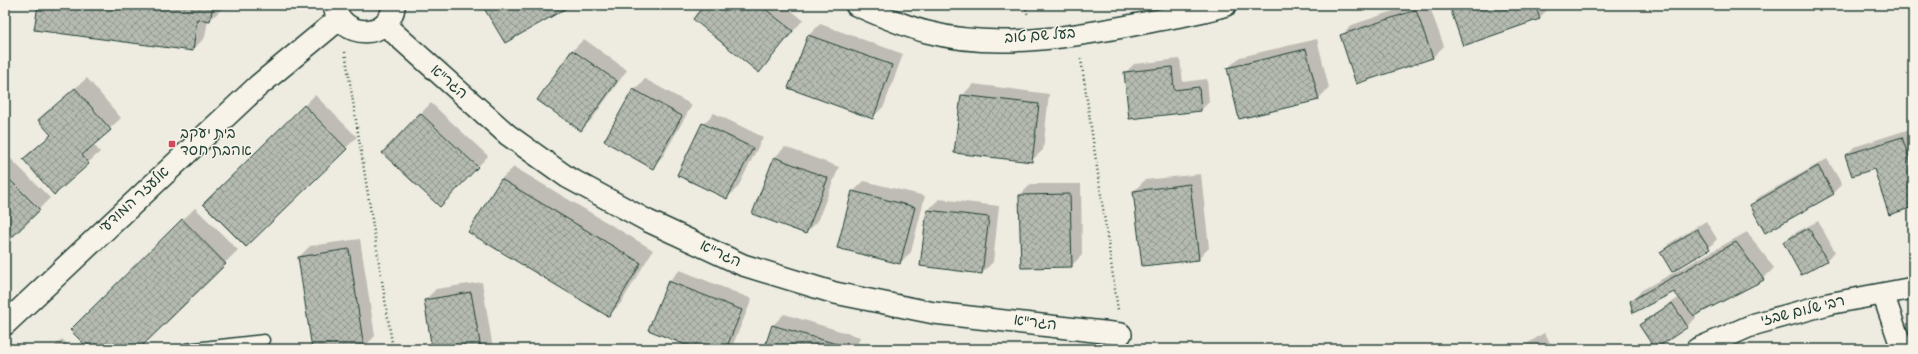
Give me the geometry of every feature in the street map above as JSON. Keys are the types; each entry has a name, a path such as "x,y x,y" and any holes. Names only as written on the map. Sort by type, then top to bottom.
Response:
{"street":[{"path":"337,12 347,26 366,32 375,30 384,24 390,18 394,5"},
{"name":"בעל שם טוב","path":"856,5 927,32 975,40 1043,40 1116,29 1209,10 1226,5"},
{"name":"אלעזר המודעי","path":"5,324 337,12"},
{"name":"הגר\"א","path":"384,24 508,135 568,177 648,221 743,265 835,293 934,313 1122,334"},
{"name":"רבי שלום שבזי","path":"1697,349 1755,324 1828,304 1913,288"},
{"path":"1883,294 1900,343 1906,349"}],"lane":[{"path":"186,349 264,340"}],"path":[{"path":"337,12 393,349"},
{"path":"1078,34 1122,334"}],"green space":[{"path":"938,5 1050,5 965,9"}],"building":[{"path":"38,5 213,5 210,21 197,19 193,51 34,30"},
{"path":"482,5 572,5 505,43"},
{"path":"704,5 760,5 793,31 759,73 693,19"},
{"path":"1449,5 1535,5 1540,19 1463,46"},
{"path":"1416,10 1433,58 1356,84 1340,35"},
{"path":"808,35 892,65 873,119 788,88"},
{"path":"1306,49 1319,100 1239,119 1227,68"},
{"path":"572,50 617,81 581,131 537,100"},
{"path":"1172,67 1174,90 1199,87 1201,111 1129,119 1124,72"},
{"path":"75,88 111,130 82,155 89,164 54,195 23,159 51,135 38,120"},
{"path":"633,89 682,116 653,169 604,141"},
{"path":"961,95 1039,104 1032,162 954,153"},
{"path":"304,105 347,149 246,247 203,204"},
{"path":"420,113 478,167 440,207 382,153"},
{"path":"702,123 753,148 727,199 677,175"},
{"path":"1902,137 1913,170 1913,207 1889,215 1874,169 1852,176 1845,155"},
{"path":"774,157 828,178 806,234 752,214"},
{"path":"1818,166 1834,194 1765,233 1750,205"},
{"path":"5,175 40,210 5,244"},
{"path":"501,179 641,263 609,317 468,232"},
{"path":"1190,184 1199,260 1142,266 1133,191"},
{"path":"852,191 915,207 900,264 837,248"},
{"path":"1070,194 1072,267 1021,268 1019,195"},
{"path":"927,210 989,217 982,274 920,266"},
{"path":"182,219 226,264 139,349 89,349 70,330"},
{"path":"1809,228 1827,261 1801,275 1783,242"},
{"path":"1697,229 1710,249 1672,272 1660,252"},
{"path":"1736,242 1764,280 1694,316 1674,292 1633,313 1630,301"},
{"path":"349,249 364,348 312,349 298,257"},
{"path":"668,281 742,310 726,349 696,349 648,330"},
{"path":"471,292 481,349 432,349 424,300"},
{"path":"1672,303 1688,327 1655,349 1639,325"},
{"path":"772,325 850,348 764,349"}],"place":[{"name":"בית יעקב אהבת חסד","path":"172,144"}]}
